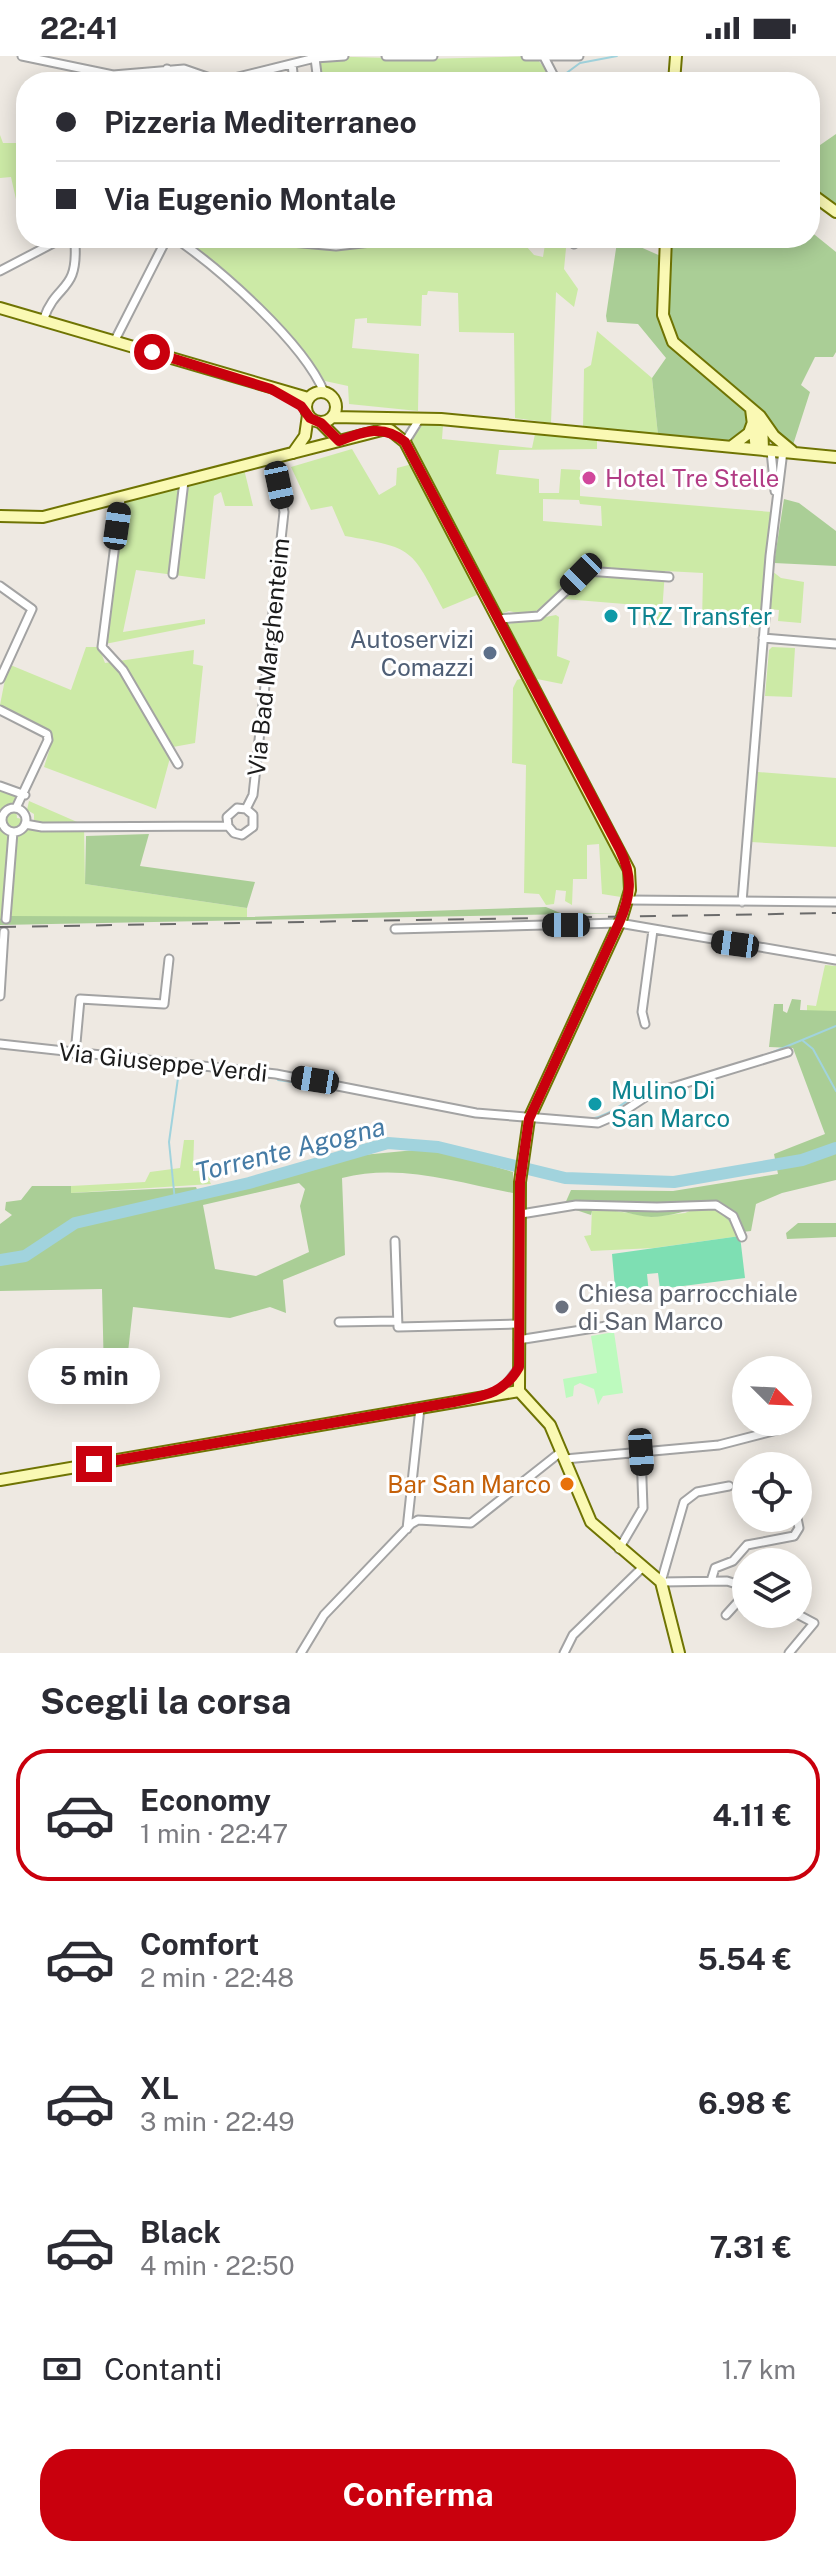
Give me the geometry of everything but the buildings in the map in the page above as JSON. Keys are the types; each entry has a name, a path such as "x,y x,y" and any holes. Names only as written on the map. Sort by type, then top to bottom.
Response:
{"street":[{"path":"22,56 99,72"},
{"path":"262,72 315,58 344,56"},
{"path":"386,56 433,56"},
{"path":"526,56 579,56"},
{"path":"315,58 317,72"},
{"path":"292,64 293,72"},
{"path":"140,72 167,69 192,71"},
{"path":"0,271 44,248"},
{"path":"44,318 48,306 68,287 76,261 75,248"},
{"path":"115,340 162,248"},
{"path":"188,248 213,268 298,350 316,373 324,392 333,399 293,453"},
{"path":"666,248 663,315 667,332 681,352 755,415 773,451 776,493 742,902"},
{"path":"0,308 44,318 271,389 308,398 324,392"},
{"path":"271,389 321,417 420,418 836,457"},
{"path":"308,398 342,439"},
{"path":"732,446 749,433 755,415"},
{"path":"755,415 773,451"},
{"path":"401,439 420,418"},
{"path":"0,516 43,517 382,430 401,439 626,861 630,880 628,900 619,923 529,1119 520,1182 519,1391 550,1425 591,1522 619,1549 661,1582 732,1583"},
{"name":"Via Bad Marghenteim","path":"246,809 253,795 284,512 273,458"},
{"path":"173,574 184,481"},
{"path":"121,497 102,647 123,670 178,764"},
{"path":"498,619 539,616 587,571 669,577"},
{"path":"0,586 32,609 0,679"},
{"path":"763,638 836,644"},
{"path":"0,710 47,734 48,740 25,795 16,808 9,809 1,817 5,829 13,832"},
{"path":"0,786 25,795"},
{"path":"16,808 25,816 25,824"},
{"path":"13,832 25,824 42,827 228,826 238,835 250,831 254,819 246,809 237,808 230,813 228,826"},
{"path":"6,918 13,832"},
{"path":"628,900 836,902"},
{"path":"395,929 619,923 836,960"},
{"path":"645,1024 642,1012 653,930"},
{"path":"0,996 4,932"},
{"path":"75,1054 80,999 164,1004 169,959"},
{"name":"Via Giuseppe Verdi","path":"1,1042 75,1054 276,1074 462,1111 598,1123 621,1113 650,1094 788,1052"},
{"path":"521,1214 576,1205 716,1205 733,1216 742,1237"},
{"path":"395,1241 395,1321 398,1327 519,1324"},
{"path":"339,1322 395,1321"},
{"path":"518,1340 613,1325"},
{"path":"493,1394 504,1388 519,1367"},
{"path":"0,1480 519,1391"},
{"path":"407,1530 420,1408"},
{"path":"301,1653 324,1615 418,1520 471,1523 564,1455 719,1445 754,1436"},
{"path":"619,1549 643,1508 641,1452"},
{"path":"679,1653 661,1582 684,1502 697,1492 729,1486"},
{"path":"711,1581 715,1568 733,1561 747,1545 794,1536 796,1532"},
{"path":"564,1653 573,1635 642,1568"},
{"path":"726,1615 732,1608"},
{"path":"789,1653 810,1628"}],"green space":[{"path":"317,56 425,59 535,56 547,72 318,72"},
{"path":"836,134 836,206 820,193 820,145"},
{"path":"0,135 3,143 16,143 16,199 11,177 0,178"},
{"path":"820,239 836,252 836,352 833,357 815,357 801,385 810,392 792,448 671,334 666,304 670,248 820,248"},
{"path":"189,248 528,248 534,255 543,257 544,248 566,248 564,269 578,289 574,307 556,292 551,423 515,418 514,333 459,332 458,293 428,291 427,295 422,295 421,326 367,323 367,318 355,319 352,348 419,354 418,411 349,404 348,386 325,381 293,341"},
{"path":"616,248 643,248 663,257 664,329 749,410 748,432 732,442 658,435 652,378 666,358 638,324 607,322"},
{"path":"597,331 652,378 658,435 583,429 584,369 591,365"},
{"path":"419,425 443,425 442,439 532,448 535,434 597,440 597,449 499,450 496,474 539,479 539,493 559,493 561,469 580,470 580,496 772,512 762,627 702,624 703,573 665,571 661,627 648,625 649,606 552,598 530,616 509,611 498,615 409,441","holes":["543,499 579,500 580,504 601,506 602,526 543,521"]},
{"path":"352,449 379,495 396,485 397,468 416,463 484,592 443,609 424,574 408,554 385,544 345,536 332,506 311,510 291,467"},
{"path":"244,469 253,506 225,506 221,492 214,496 205,579 136,570 123,632 205,619 205,624 105,644 124,502"},
{"path":"784,499 799,503 836,531 836,566 774,563"},
{"path":"772,571 781,578 804,582 801,623 778,621 779,610 769,609"},
{"path":"559,617 557,656 570,661 562,684 537,679 508,624"},
{"path":"86,647 99,647 105,663 194,650 193,664 203,666 195,743 173,747 156,809 44,767 52,742 51,731 0,705 8,664 71,690"},
{"path":"772,647 795,648 792,697 765,696 769,650"},
{"path":"529,676 629,870 622,906 621,897 602,894 599,844 587,845 587,879 573,879 572,905 565,901 566,891 556,890 554,904 546,905 539,894 524,893 526,765 512,763 513,688 517,680"},
{"path":"758,772 836,778 836,847 751,842"},
{"path":"0,786 25,795 16,808 17,818 34,821 34,814 27,810 29,801 84,825 85,884 247,908 247,917 0,919"},
{"path":"149,834 140,866 255,882 247,908 85,884 86,836"},
{"path":"546,907 560,913 620,913 0,925 0,919 6,916 247,917"},
{"path":"825,965 836,966 836,1011 807,1011 807,1005 816,1006"},
{"path":"792,999 801,1000 800,1010 836,1011 836,1180 782,1193 756,1204 751,1231 742,1232 708,1203 680,1213 651,1217 600,1207 593,1207 591,1215 564,1206 571,1190 673,1191 778,1174 774,1154 825,1134 793,1048 769,1047 774,1004 783,1004 783,1011 787,1013"},
{"path":"184,1140 194,1140 193,1171 214,1170 217,1178 209,1180 211,1184 71,1193 71,1186 145,1182 150,1172 180,1168"},
{"path":"415,1150 448,1153 513,1172 513,1193 406,1173 385,1172 342,1178 345,1255 283,1280 286,1313 270,1307 230,1318 133,1307 124,1388 113,1391 104,1375 102,1289 0,1291 0,1224 12,1215 5,1210 6,1202 21,1200 32,1186 71,1186 71,1193 196,1187 201,1199 352,1156","holes":["299,1183 305,1189 300,1206 309,1252 256,1276 215,1269 203,1205"]},
{"path":"708,1203 742,1232 740,1236 654,1248 591,1251 584,1236 591,1235 592,1207 652,1217 685,1213"},
{"path":"798,1223 836,1223 836,1237 787,1239 786,1233"},
{"path":"740,1236 745,1278 660,1289 658,1273 647,1274 649,1294 616,1299 612,1254"},
{"path":"614,1332 623,1393 603,1396 598,1405 594,1389 580,1383 574,1386 573,1396 566,1398 563,1379 597,1373 591,1336"}],"waterway":[{"path":"568,72 580,63 617,56"},
{"path":"766,1055 836,1026"},
{"path":"802,1040 813,1049 836,1091"},
{"path":"175,1201 169,1142 179,1071 184,1068 256,1076"},
{"path":"261,1077 270,1078"},
{"path":"278,1080 292,1082"},
{"path":"591,1119 646,1092 684,1080"},
{"name":"Torrente Agogna","path":"0,1260 25,1256 75,1223 249,1183 388,1143 438,1147 565,1178 674,1182 802,1160 836,1148"}],"railway":[{"path":"0,927 836,913"}],"place":[{"name":"Hotel Tre Stelle","path":"589,478"},
{"name":"TRZ Transfer","path":"611,616"},
{"name":"Autoservizi Comazzi","path":"490,653"},
{"name":"Mulino Di San Marco","path":"595,1104"},
{"name":"Chiesa parrocchiale di San Marco","path":"562,1307"},
{"name":"Bar San Marco","path":"567,1484"}],"route":[{"path":"94,1464 454,1402 493,1394 504,1388 519,1367 520,1182 529,1119 619,923 630,890 629,870 620,850 405,442 390,430 339,441 321,423 313,421 301,406 271,389 152,352"}]}
